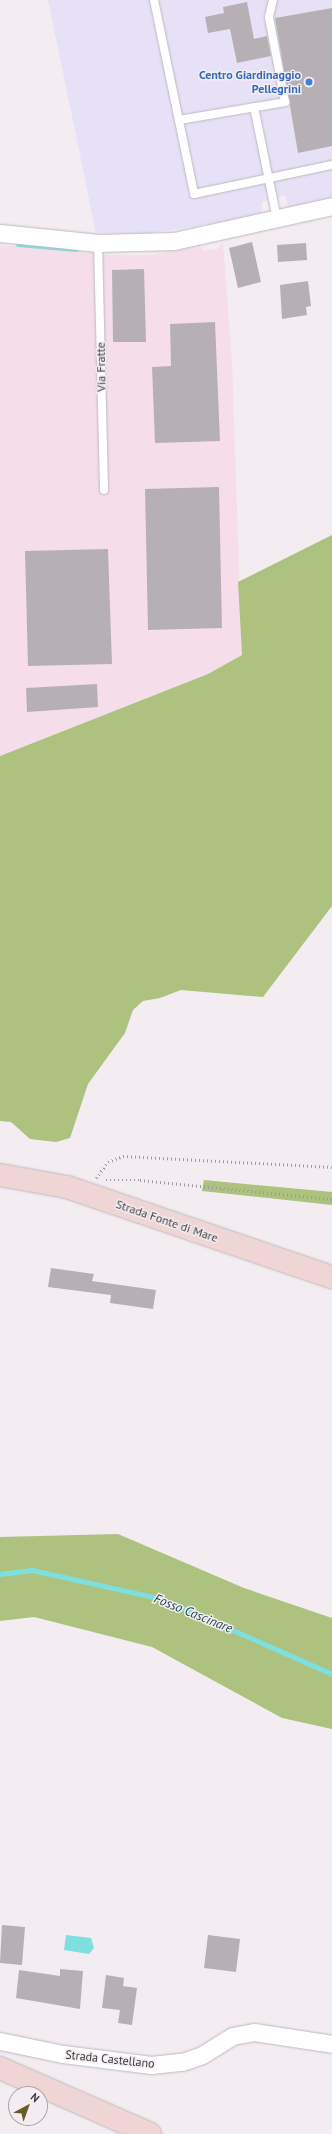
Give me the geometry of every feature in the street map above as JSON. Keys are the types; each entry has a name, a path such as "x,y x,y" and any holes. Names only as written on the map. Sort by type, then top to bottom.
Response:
{"street":[{"path":"0,233 98,243 174,241 332,206"},
{"name":"Strada Fonte di Mare","path":"0,1175 67,1187 332,1278"},
{"name":"Strada Castellano","path":"0,2041 63,2054 151,2065 182,2062 202,2055 232,2036 254,2032 332,2044"},
{"path":"0,2068 150,2134"}],"lane":[{"path":"154,0 194,194 332,165"},
{"path":"179,120 285,102 269,18 273,0"},
{"path":"254,107 278,219"},
{"name":"Via Fratte","path":"98,243 104,490"}],"path":[{"path":"332,1167 123,1156 108,1162 94,1180 140,1180 332,1199"}],"shaded area":[{"path":"48,0 332,0 332,198 289,209 285,195 262,202 262,216 145,234 96,233"},
{"path":"223,241 232,361 242,655 208,674 0,756 0,245 112,255 153,255 199,246 204,251 218,249"}],"green space":[{"path":"332,535 332,906 263,997 181,990 160,998 143,1001 133,1010 125,1033 88,1084 70,1138 56,1142 30,1139 11,1122 0,1121 0,756 208,674 242,655 238,582"},
{"path":"204,1180 332,1192 332,1205 202,1191"},
{"path":"118,1534 244,1588 332,1618 332,1729 282,1718 152,1647 34,1617 0,1621 0,1537"}],"water":[{"path":"66,1935 91,1938 94,1948 89,1954 64,1950"}],"building":[{"path":"247,2 254,39 267,36 271,56 237,63 230,29 208,33 205,17 224,13 223,7"},
{"name":"Centro Giardinaggio Pellegrini","path":"332,8 332,146 298,153 275,18"},
{"path":"252,242 261,282 238,288 229,248"},
{"path":"306,243 307,260 278,262 277,245"},
{"path":"144,269 146,342 113,342 112,270"},
{"path":"308,281 311,306 306,307 307,315 282,319 280,285"},
{"path":"215,322 220,441 155,443 152,367 171,366 170,324"},
{"path":"219,487 222,628 148,630 145,489"},
{"path":"108,549 112,664 28,666 25,551"},
{"path":"97,684 98,707 27,712 26,688"},
{"path":"51,1268 94,1274 92,1281 156,1290 153,1309 110,1303 111,1295 48,1287"},
{"path":"2,1925 25,1927 22,1965 0,1963"},
{"path":"208,1935 240,1939 236,1972 204,1968"},
{"path":"60,1969 83,1971 80,2009 16,1998 19,1970 60,1976"},
{"path":"106,1975 124,1978 123,1986 137,1988 132,2025 118,2023 120,2010 102,2008"}],"waterway":[{"path":"18,244 76,249"},
{"name":"Fosso Cascinare","path":"0,1574 32,1570 163,1599 332,1674"}],"place":[{"name":"Centro Giardinaggio Pellegrini","path":"309,82"}]}
